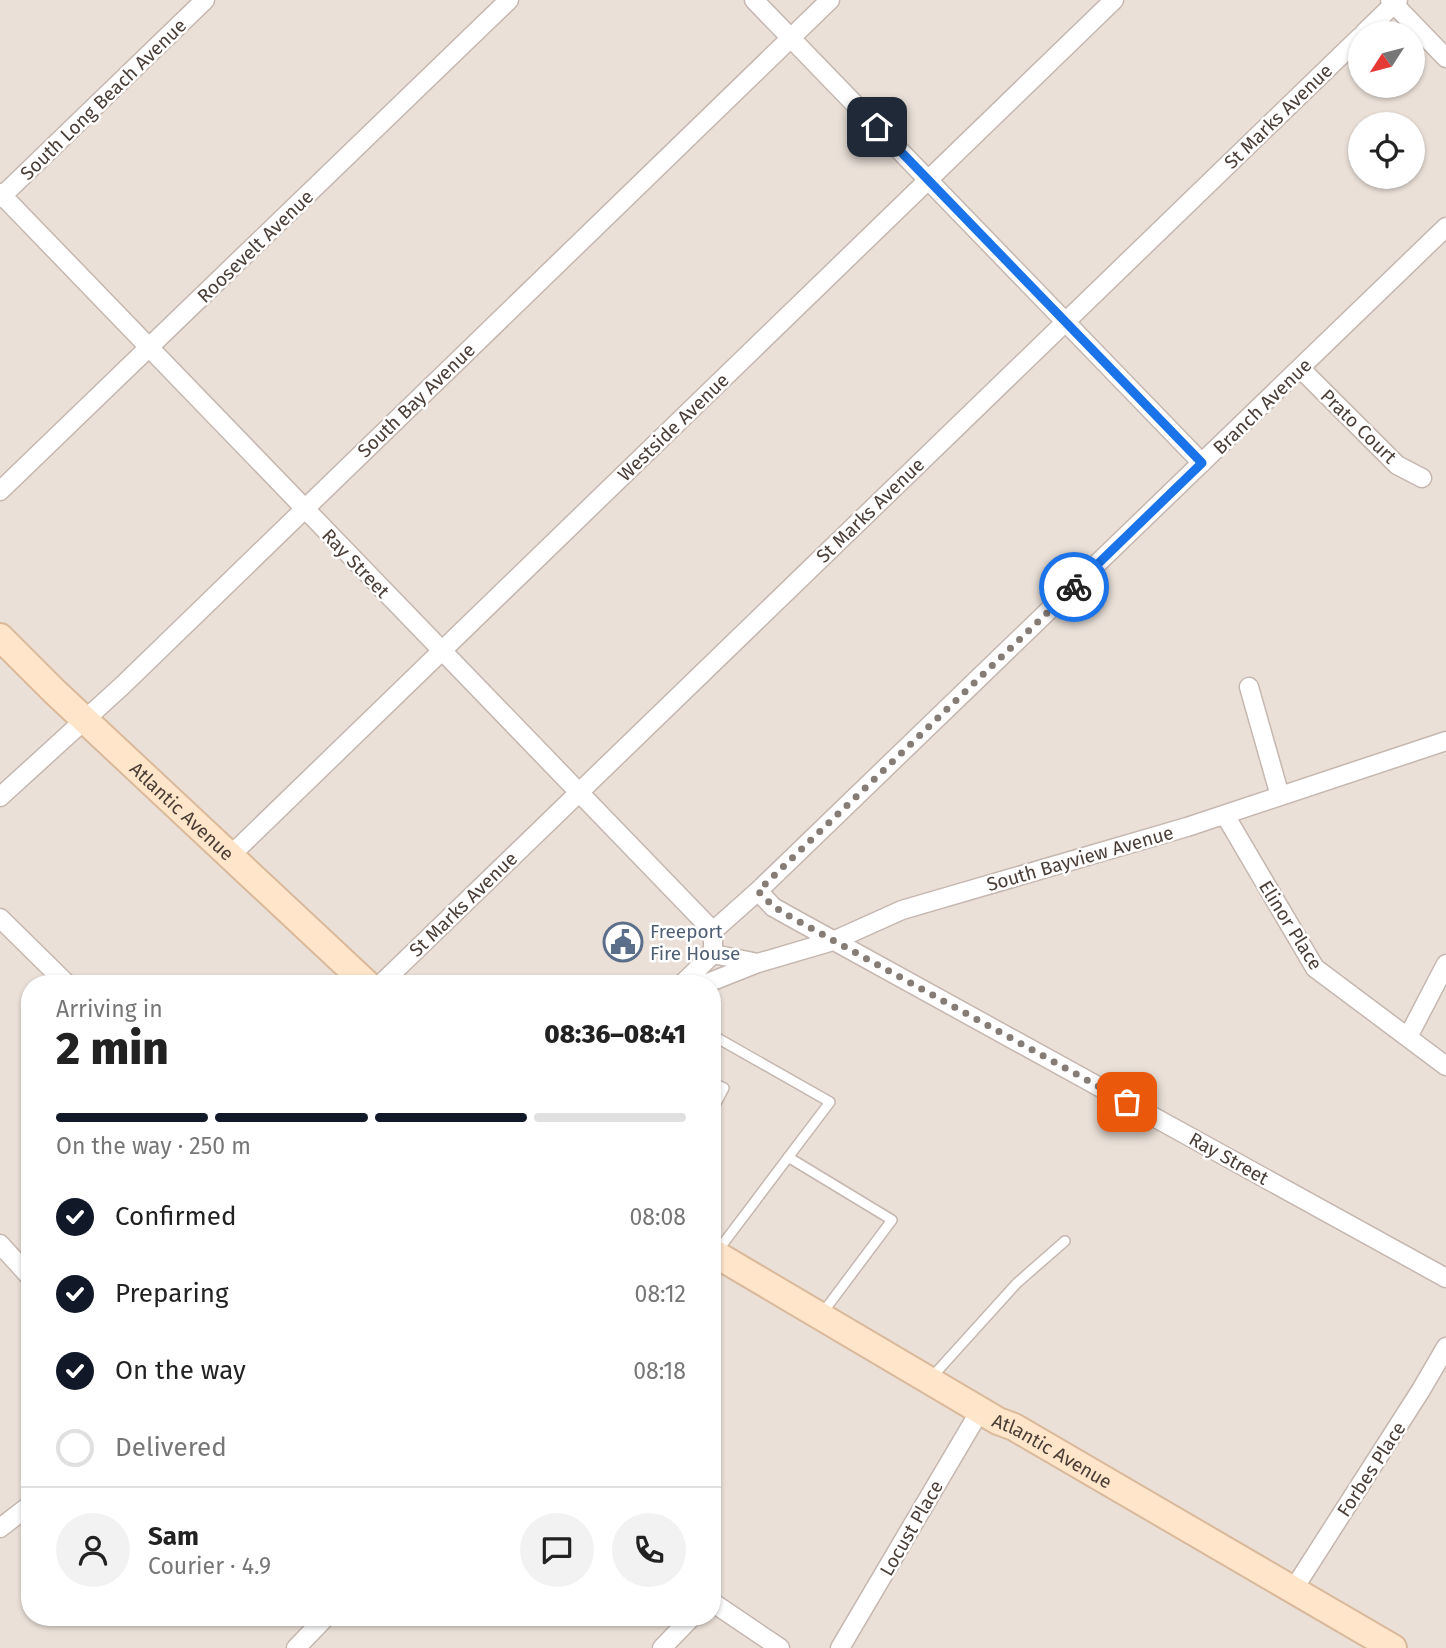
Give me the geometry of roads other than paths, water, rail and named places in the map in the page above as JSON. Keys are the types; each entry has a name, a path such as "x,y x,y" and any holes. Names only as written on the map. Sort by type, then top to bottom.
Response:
{"main road":[{"name":"Atlantic Avenue","path":"0,637 358,975"},
{"name":"Atlantic Avenue","path":"721,1257 998,1421 1014,1427 1393,1648"}],"street":[{"name":"South Long Beach Avenue","path":"1,196 205,0"},
{"name":"Roosevelt Avenue","path":"0,491 509,0"},
{"path":"754,0 1202,463"},
{"name":"South Bay Avenue","path":"0,797 122,685 830,0"},
{"name":"Westside Avenue","path":"231,855 1114,0"},
{"path":"1375,21 1394,1 1446,58"},
{"name":"St Marks Avenue","path":"390,975 1348,49"},
{"name":"Ray Street","path":"1,196 713,931"},
{"name":"Branch Avenue","path":"713,931 758,891 1446,227"},
{"name":"Prato Court","path":"1301,369 1398,464 1422,478"},
{"path":"1249,687 1280,796"},
{"name":"South Bayview Avenue","path":"713,954 758,963 833,941 902,910 1225,815 1446,741"},
{"name":"Elinor Place","path":"1225,815 1315,968 1446,1066"},
{"name":"Ray Street","path":"758,891 773,906 833,941 1446,1278"},
{"path":"0,918 58,975"},
{"path":"691,975 713,954 713,931"},
{"path":"721,978 758,963"},
{"path":"1408,1037 1446,964"},
{"path":"0,1244 21,1267"},
{"name":"Forbes Place","path":"1293,1590 1446,1347"},
{"name":"Locust Place","path":"840,1648 981,1409"},
{"path":"0,1528 21,1512"},
{"path":"721,1608 780,1648"},
{"path":"296,1648 317,1626"},
{"path":"662,1648 683,1626"}],"lane":[{"path":"721,1040 830,1102 721,1244"},
{"path":"788,1157 892,1220 820,1316"},
{"path":"930,1380 1017,1283 1065,1241"}],"place":[{"name":"Freeport Fire House","path":"623,942"}]}
